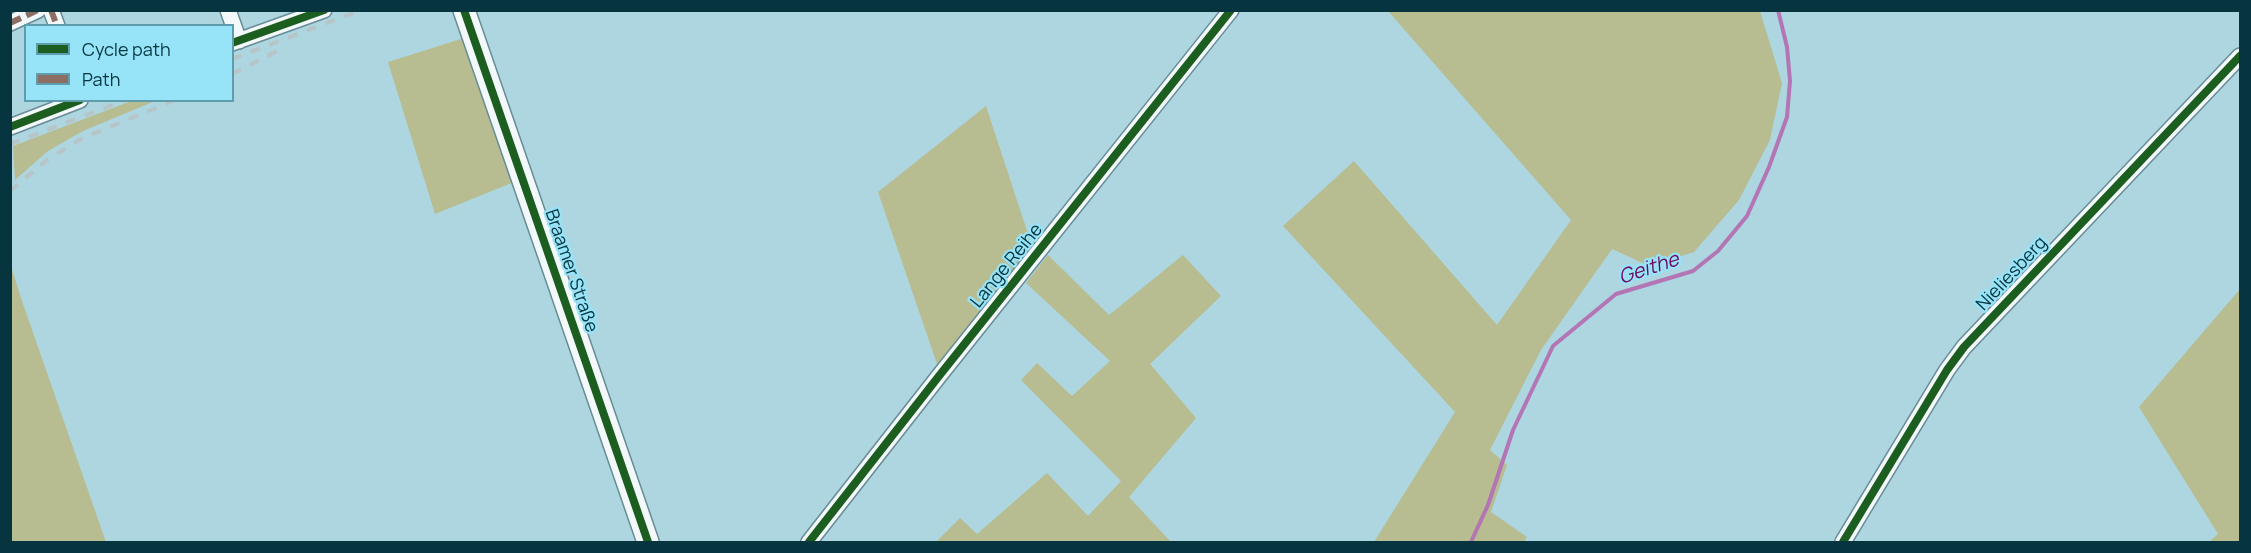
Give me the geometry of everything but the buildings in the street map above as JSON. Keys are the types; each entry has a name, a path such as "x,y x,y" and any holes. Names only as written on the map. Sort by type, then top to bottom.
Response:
{"street":[{"path":"10,23 38,10"},
{"path":"236,42 324,10"},
{"name":"Braamer Straße","path":"464,10 648,543"},
{"name":"Lange Reihe","path":"809,543 1231,10"},
{"name":"Nieliesberg","path":"1843,543 1947,370 1964,347 2241,56"},
{"path":"10,127 75,102"}],"green space":[{"path":"1388,11 1760,11 1782,83 1770,140 1739,200 1694,252 1649,266 1612,249 1541,350 1490,450 1507,465 1491,512 1527,537 1524,542 1374,542 1455,412 1283,226 1354,161 1497,325 1571,220"},
{"path":"464,38 514,182 435,214 388,62"},
{"path":"129,102 153,102 83,131 48,151 15,180 13,146"},
{"path":"986,106 1032,246 938,367 878,192"},
{"path":"1048,255 1109,315 1183,255 1221,296 1150,364 1196,418 1129,497 1171,542 936,542 960,518 977,534 1047,473 1088,516 1121,481 1021,380 1037,363 1072,396 1110,361 1026,283"},
{"path":"11,266 22,301 106,542 11,542"},
{"path":"2240,289 2240,542 2209,542 2218,534 2139,407"}],"waterway":[{"name":"Geithe","path":"1471,542 1488,505 1513,430 1553,346 1616,294 1693,271 1718,251 1747,216 1769,167 1787,117 1790,81 1787,47 1778,10"}],"railway":[{"path":"234,58 361,10"},
{"path":"234,73 285,47"},
{"path":"10,144 121,102"},
{"path":"10,191 47,160 81,139 170,102"}],"marked path":[{"path":"10,23 38,10"},
{"path":"51,10 56,24"}],"cycle path":[{"path":"234,42 324,10"},
{"path":"464,10 648,542"},
{"path":"809,542 1231,10"},
{"path":"1843,542 1947,370 1964,347 2240,56"},
{"path":"10,127 75,102"}]}
